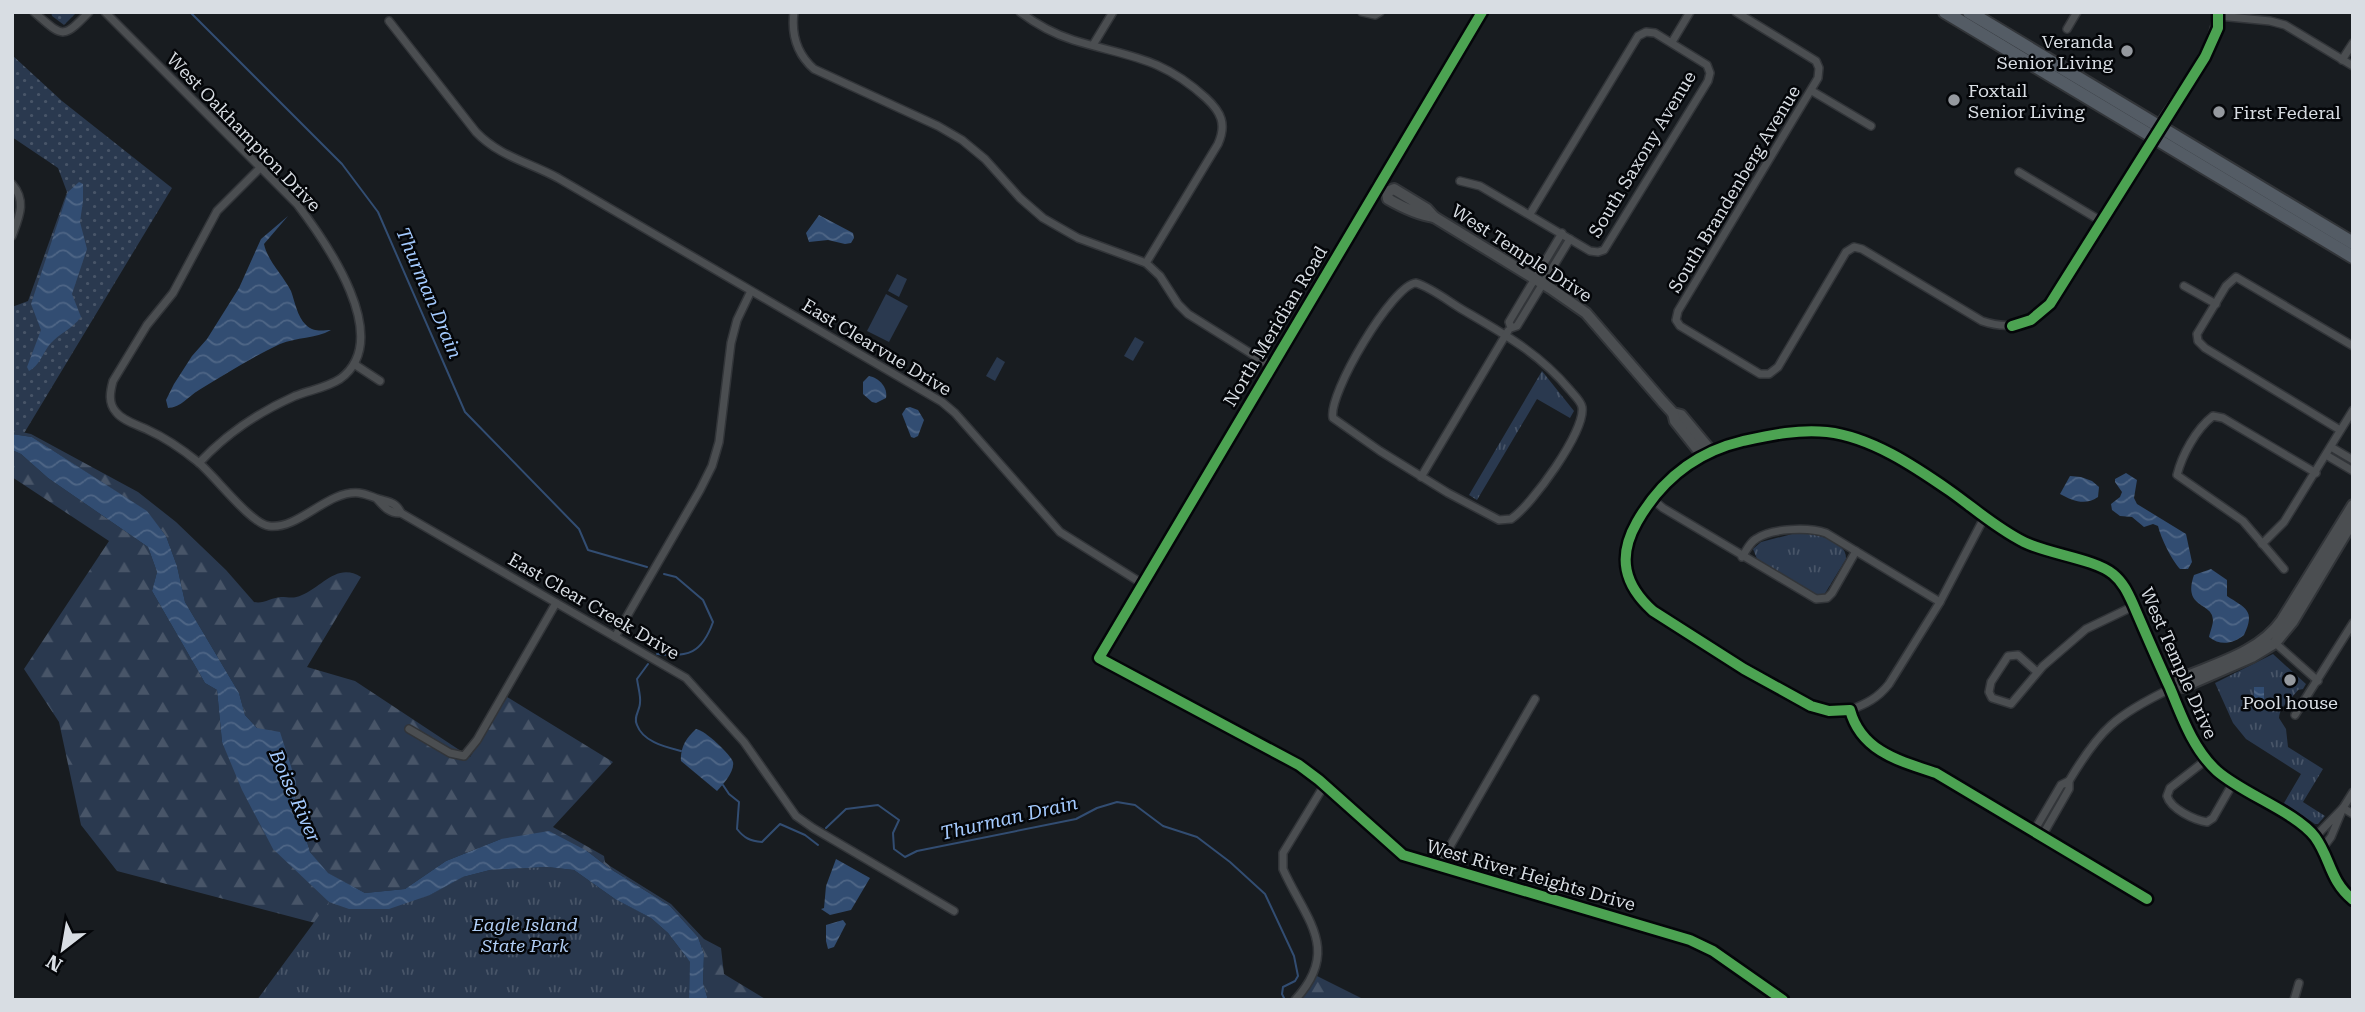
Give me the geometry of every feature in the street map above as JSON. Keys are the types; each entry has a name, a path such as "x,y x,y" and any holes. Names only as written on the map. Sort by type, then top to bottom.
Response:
{"main road":[{"path":"1945,12 2353,243"},
{"path":"1969,12 2353,257"}],"street":[{"path":"34,12 55,30 64,33 70,31 89,12"},
{"name":"West Oakhampton Drive","path":"105,12 297,204 317,230 360,318 361,347 354,364"},
{"path":"794,12 793,34 797,47 804,59 820,73 938,126 961,140 985,159 1035,212 1060,229 1088,242 1146,263 1160,276 1178,304 1188,314 1271,366"},
{"path":"1020,12 1055,33 1144,58 1186,81 1216,107 1223,118 1221,137 1146,263"},
{"path":"1093,45 1113,12"},
{"path":"1362,12 1378,14"},
{"name":"North Meridian Road","path":"1099,659 1271,366 1383,189 1482,12"},
{"path":"1530,214 1638,36 1646,32 1656,33 1672,42 1690,12"},
{"name":"South Brandenberg Avenue","path":"1736,12 1814,60 1819,73 1812,91 1678,311 1676,320 1679,326 1721,352 1756,372 1769,374 1778,367 1846,252 1854,247 1862,249 1982,321 2011,326 2031,320 2050,304 2101,221"},
{"path":"2067,29 2077,12"},
{"path":"2019,172 2101,221 2207,52 2218,28 2219,14 2270,20 2285,25 2353,66"},
{"name":"East Clearvue Drive","path":"389,21 476,132 492,146 516,160 554,176 942,402 955,412 1060,532 1143,584"},
{"name":"South Saxony Avenue","path":"1570,239 1590,251 1598,252 1608,247 1707,81 1709,70 1704,62 1672,42"},
{"path":"2343,60 2353,43"},
{"path":"1812,91 1871,126"},
{"path":"261,167 228,199 210,222 173,293 147,325 113,382 110,401 116,412 169,441 199,463 220,440 239,426 296,396 330,385 343,377 354,364 380,381"},
{"path":"1460,181 1480,186 1570,239 1539,281"},
{"path":"12,184 21,201 21,210 12,236"},
{"name":"West Temple Drive","path":"1383,189 1388,199 1396,204 1423,216 1434,217 1586,313 1673,413 1675,421 1707,453 1782,433 1810,431 1844,435 1883,450 1952,493 1984,518 2037,548 2099,566 2113,573 2124,586 2175,687 2188,730 2206,760 2233,783 2304,827 2315,837 2336,883 2353,900"},
{"path":"1421,477 1505,335 1517,326 1562,233"},
{"path":"2340,430 2206,348 2198,341 2197,334 2231,279 2236,277 2353,346"},
{"path":"1411,283 1421,285 1505,335 1530,350 1554,371 1580,401 1582,409 1569,445 1543,487 1516,516 1506,521 1499,520 1421,477 1336,421 1332,414 1345,377 1367,337 1404,287 1411,283"},
{"path":"2184,286 2216,304"},
{"path":"615,637 712,466 719,442 731,343 737,320 751,291"},
{"path":"2262,544 2284,522 2353,410"},
{"path":"2284,569 2243,521 2177,475 2180,462 2205,423 2213,416 2223,418 2316,473"},
{"path":"2331,447 2353,460"},
{"path":"1707,453 1666,482 1632,531 1626,547 1631,584 1640,599 1653,611 1724,657 1811,706 1829,711 1850,710 1865,705 1880,695 1940,602 1984,518"},
{"path":"2326,455 2353,471"},
{"name":"East Clear Creek Drive","path":"199,463 254,519 268,526 287,523 339,496 349,493 370,495 394,514 401,513 686,678 744,742 801,820 954,911"},
{"path":"1652,499 1809,597 1822,600 1832,593 1856,551"},
{"path":"2272,639 2353,505"},
{"path":"2042,836 2088,749 2113,722 2131,708 2175,687 2180,679 2272,639 2293,621 2353,521"},
{"path":"1742,556 1756,538 1804,528 1826,533 1940,602"},
{"path":"409,729 450,753 464,756 477,740 556,603"},
{"path":"2037,672 2018,655 2008,656 1996,673 1989,692 1993,698 2011,704 2037,672 2086,629 2134,606"},
{"path":"2295,715 2353,623"},
{"path":"2272,639 2318,681"},
{"name":"West River Heights Drive","path":"1099,659 1299,765 1403,855 1690,940 1713,951 1783,1000"},
{"path":"1438,867 1535,699"},
{"path":"1850,710 1858,732 1865,740 1900,761 1936,773 2147,899"},
{"path":"2206,760 2170,788 2167,796 2171,804 2199,821 2207,822 2213,818 2233,783"},
{"path":"2034,831 2061,785 2069,781"},
{"path":"1295,1000 1312,977 1318,961 1319,947 1315,933 1283,869 1282,860 1287,846 1325,785"},
{"path":"2321,850 2331,837 2353,792"},
{"path":"2315,837 2343,808"},
{"path":"2343,808 2353,814"},
{"path":"2294,1000 2299,983"}],"green space":[{"path":"51,12 77,12 64,25 52,16"},
{"path":"12,55 62,101 172,188 23,435 12,431 12,307 28,301 67,192 58,168 12,137"},
{"path":"897,274 907,279 899,297 888,291"},
{"path":"886,294 908,306 889,342 867,331"},
{"path":"1135,337 1144,342 1133,361 1124,356"},
{"path":"997,357 1005,362 995,381 986,376"},
{"path":"1542,371 1574,411 1570,418 1537,399 1477,500 1469,495"},
{"path":"12,430 31,434 138,492 176,522 226,570 254,602 299,596 330,577 344,572 361,577 307,667 355,681 470,757 507,697 613,762 553,827 604,856 605,862 610,866 671,904 704,939 721,948 724,974 767,1000 708,1000 703,983 704,954 698,937 670,906 587,851 501,839 446,861 405,889 365,893 327,873 310,852 295,801 296,782 245,715 239,693 185,602 177,566 166,536 146,511 32,437 12,434"},
{"path":"12,450 148,547 157,572 152,591 205,683 217,690 222,742 329,902 430,895 463,877 615,899 651,918 690,962 689,1000 311,922 117,871 81,825 59,722 24,669 109,541 12,477"},
{"path":"1796,533 1827,538 1845,552 1846,559 1824,595 1816,595 1757,559 1753,549 1761,542"},
{"path":"2273,654 2306,684 2284,706 2279,718 2286,729 2288,747 2323,769 2303,802 2325,816 2318,824 2284,803 2301,774 2246,739 2233,723 2215,683"},
{"name":"Eagle Island State Park","path":"547,867 574,870 615,899 651,918 668,933 690,962 689,1000 257,1000 329,902 349,909 430,895 463,877 490,870"},
{"path":"1313,974 1365,1000 1295,1000"}],"water":[{"path":"79,182 83,184 80,222 87,249 72,294 81,317 50,344 38,363 29,371 27,367 41,330 31,304 68,192"},
{"path":"819,215 853,233 851,243 828,240 809,242 806,233"},
{"path":"288,216 264,244 266,251 291,291 298,313 306,325 319,331 331,330 280,344 259,354 181,404 168,408 166,400 174,384 239,288 261,239"},
{"path":"869,376 879,381 886,390 886,398 876,403 863,394 863,382"},
{"path":"910,407 918,410 924,420 918,436 914,438 911,437 902,414"},
{"name":"Boise River","path":"12,434 32,437 147,511 166,536 177,566 185,602 239,693 245,715 257,728 280,732 296,782 295,801 310,852 328,873 365,893 405,889 446,861 501,839 549,831 587,851 670,906 698,937 704,954 703,983 708,1000 689,1000 690,962 668,933 651,918 615,899 574,870 547,867 490,870 463,877 430,895 389,909 349,909 329,902 273,849 242,790 222,742 217,690 205,683 152,591 157,572 148,547 12,450"},
{"path":"2126,473 2137,480 2134,498 2137,504 2186,534 2192,562 2188,569 2180,569 2177,565 2158,526 2153,524 2144,527 2132,517 2120,516 2112,510 2111,504 2122,492 2115,479"},
{"path":"2070,476 2092,481 2099,487 2098,497 2079,502 2060,494"},
{"path":"2211,569 2227,580 2227,596 2243,607 2249,615 2244,635 2231,642 2222,643 2209,637 2212,614 2199,604 2192,594 2194,575"},
{"path":"2254,687 2264,687 2264,708 2254,708"},
{"path":"696,729 717,743 733,762 730,774 717,791 681,761 684,744"},
{"path":"836,859 870,878 851,910 830,915 821,909 824,908 826,886"},
{"path":"843,920 846,924 834,947 828,949 826,925"}],"waterway":[{"name":"Thurman Drain","path":"190,12 342,164 378,212 465,412 579,529 588,550 647,567"},
{"name":"Thurman Drain","path":"657,654 677,655 693,651 704,641 713,622 703,600 676,577 664,574"},
{"name":"Thurman Drain","path":"648,664 637,679 640,700 637,725 650,740 681,751"},
{"name":"Thurman Drain","path":"723,785 739,802 737,829 745,837 762,842 780,824 805,835 818,845"},
{"name":"Thurman Drain","path":"826,828 846,809 878,805 899,820 893,833 894,849 905,857 917,851 1076,819 1097,808 1117,802 1135,805 1163,826 1197,837 1265,894 1294,956 1298,976 1295,981 1283,987 1285,1000"}],"cycle path":[{"path":"1482,12 1099,658 1299,765 1403,855 1690,940 1713,951 1783,1000"},
{"path":"2012,326 2031,320 2050,304 2205,57 2218,28 2218,12"},
{"path":"2147,899 1936,773 1883,752 1863,735 1850,710 1829,711 1811,706 1744,669 1653,611 1635,591 1630,581 1626,559 1627,547 1637,522 1657,493 1695,460 1726,446 1785,433 1827,432 1860,440 1892,454 2024,542 2105,569 2117,577 2127,592 2201,753 2228,779 2306,828 2320,845 2339,885 2353,900"}],"place":[{"name":"Veranda Senior Living","path":"2127,51"},
{"name":"Foxtail Senior Living","path":"1954,100"},
{"name":"First Federal","path":"2219,112"},
{"name":"Pool house","path":"2290,680"}]}
